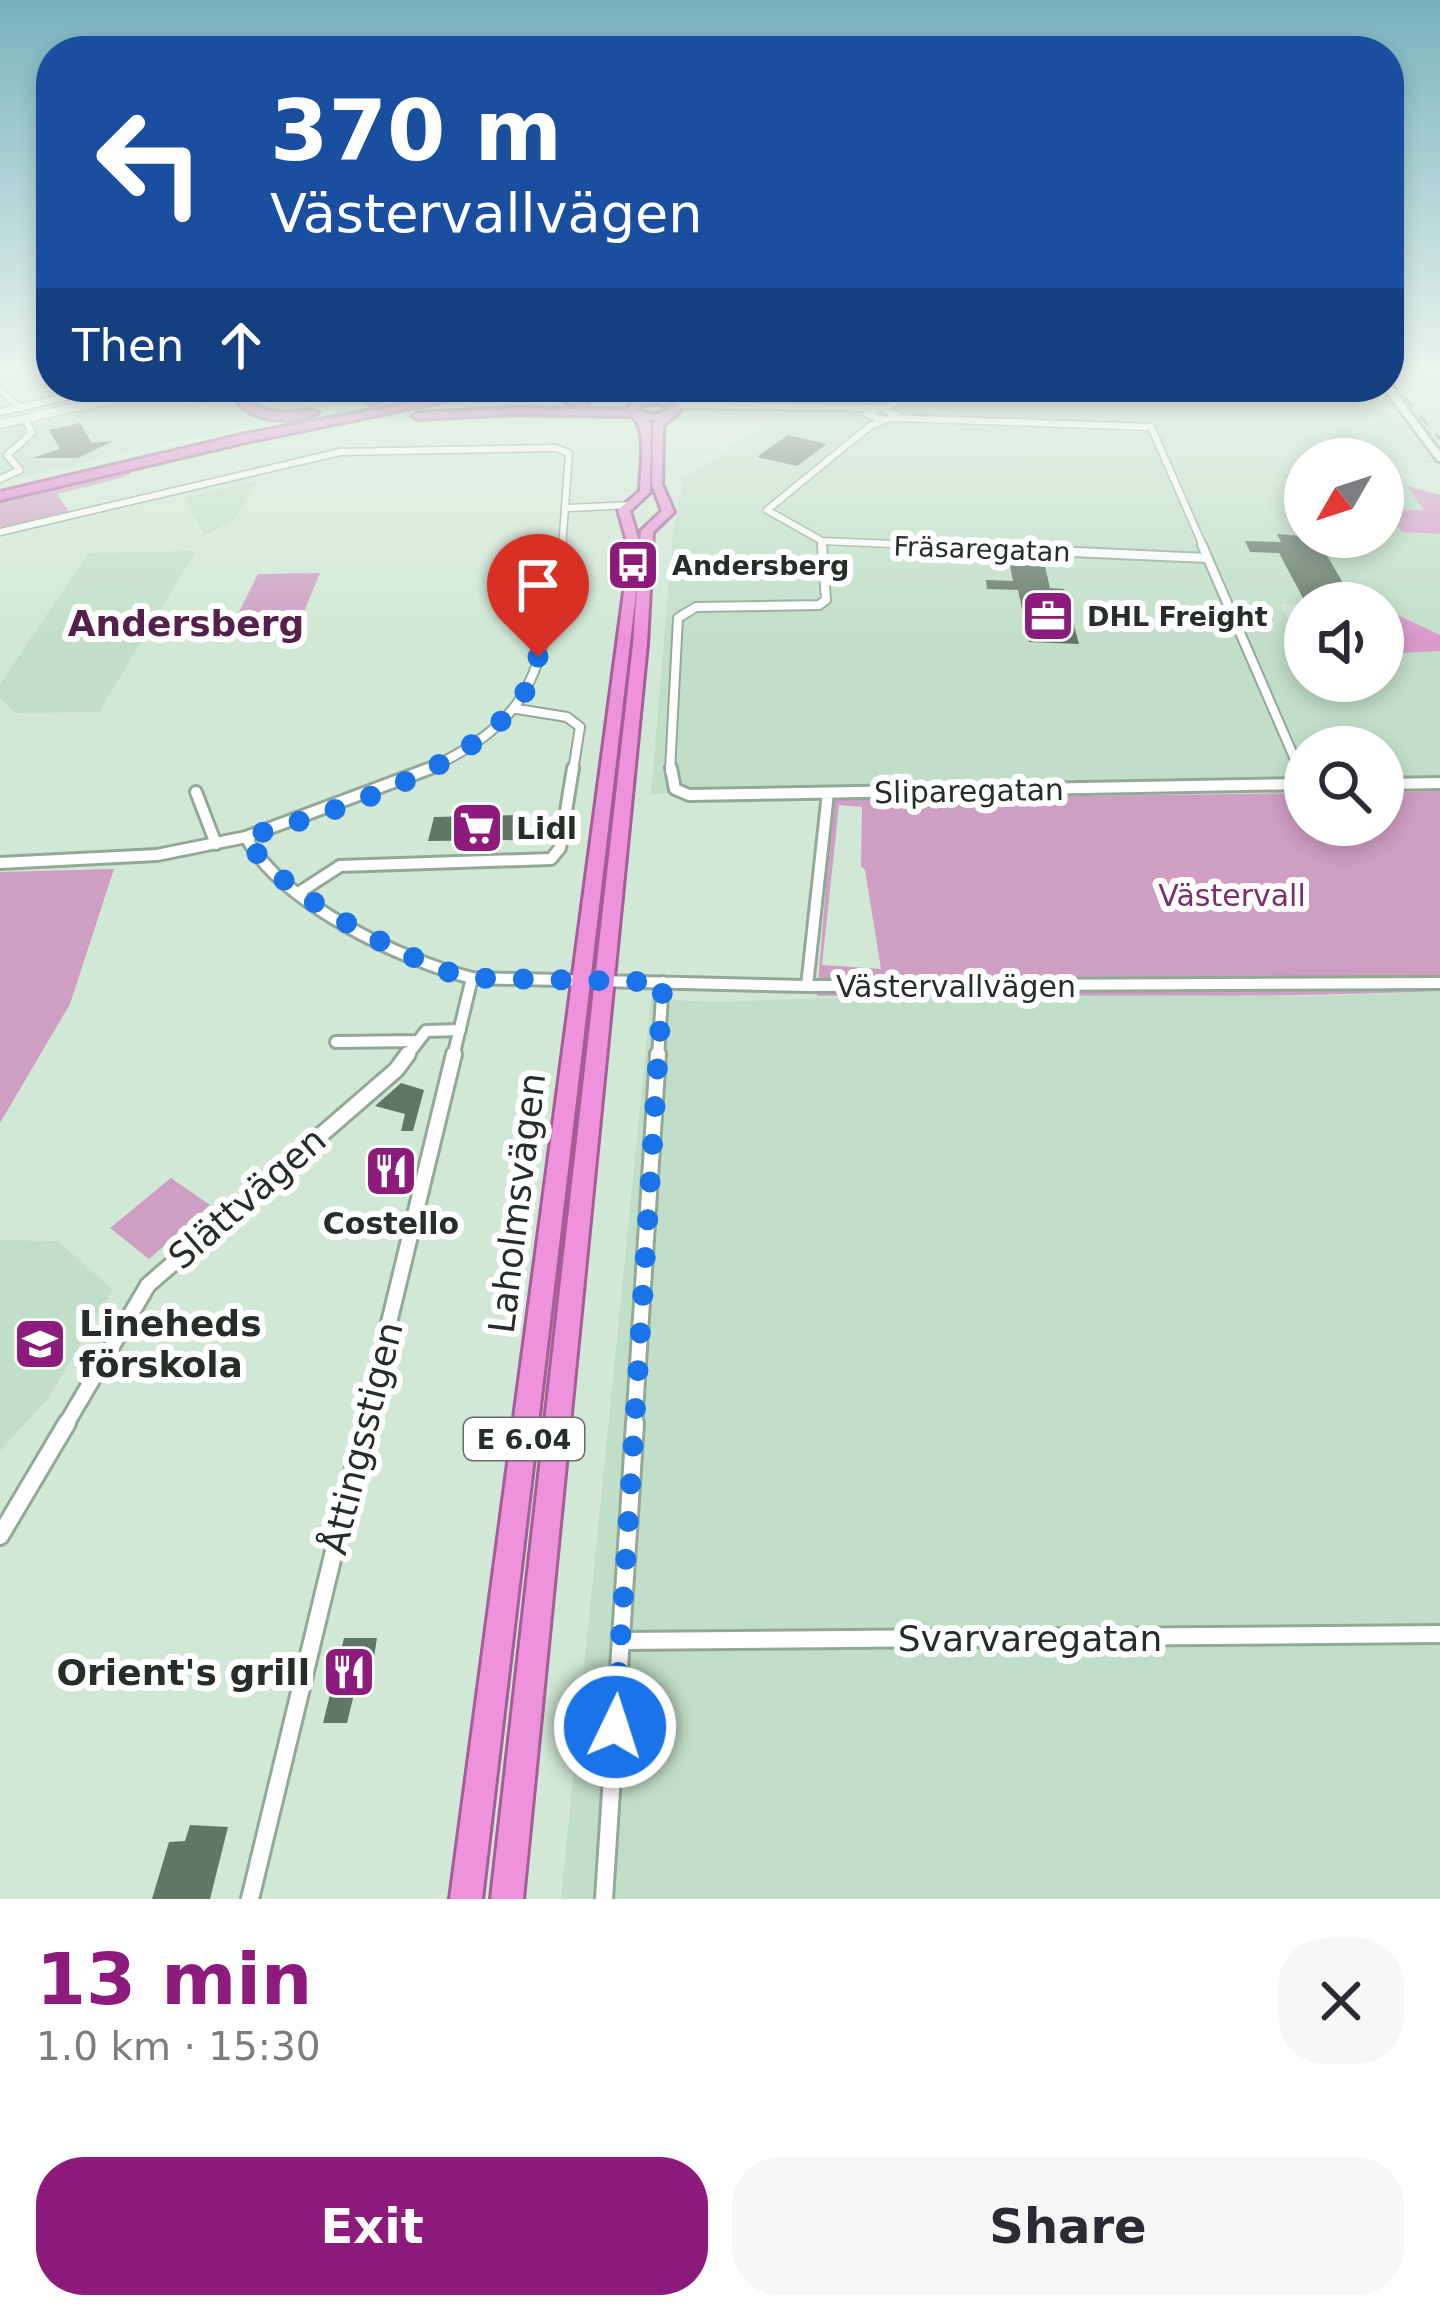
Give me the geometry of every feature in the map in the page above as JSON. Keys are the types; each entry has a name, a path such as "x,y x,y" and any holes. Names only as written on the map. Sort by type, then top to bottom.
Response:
{"highway":[{"path":"0,488 114,463"},
{"path":"0,488 114,463"},
{"name":"Laholmsvägen","path":"507,1899 633,565 628,512 645,492 645,463"},
{"name":"Laholmsvägen","path":"466,1899 649,551 647,531 668,512 658,491 658,463"},
{"path":"628,512 658,519"}],"street":[{"path":"0,488 20,470 14,463"},
{"path":"0,532 302,463"},
{"path":"0,863 157,855 246,837 445,761 475,744 517,709 536,673 568,510 569,463"},
{"name":"Fräsaregatan","path":"822,463 785,497 765,508 822,541 1208,558"},
{"path":"1166,463 1284,734"},
{"path":"568,510 628,512"},
{"name":"Sliparegatan","path":"822,541 826,599 819,605 696,607 681,614 670,778 676,789 689,795 1284,783"},
{"path":"300,892 340,866 551,859 560,848 580,727 567,717 517,709"},
{"path":"1404,784 1440,783"},
{"path":"196,792 216,844"},
{"path":"807,986 828,793"},
{"name":"Västervallvägen","path":"246,837 265,867 300,892 426,964 472,978 807,986 1440,982"},
{"name":"Åttingsstigen","path":"250,1899 472,978"},
{"path":"604,1899 663,982"},
{"path":"336,1042 416,1041 426,1031 460,1030"},
{"name":"Slättvägen","path":"0,1536 148,1285 395,1070 416,1041"},
{"name":"Svarvaregatan","path":"621,1641 1440,1634"}],"shaded area":[{"path":"0,463 82,463 0,481"},
{"path":"708,463 1284,463 1284,558 1404,558 1404,531 1440,534 1440,635 1404,618 1404,582 1284,582 1284,604 1280,604 1284,611 1284,702 1404,702 1404,653 1440,651 1440,777 1404,777 1404,726 1284,726 1284,778 692,790 651,795 673,532 684,479"},
{"path":"257,481 234,520 205,535 183,498"},
{"path":"1404,482 1425,510 1404,510"},
{"path":"1407,486 1440,495 1440,534 1404,532 1404,510 1424,510"},
{"path":"196,551 99,712 15,713 0,698 0,684 88,553"},
{"path":"1404,618 1440,635 1440,651 1404,653"},
{"path":"1440,991 1440,1899 561,1899 651,999 716,1002 997,992 1321,996"},
{"name":"Lineheds förskola","path":"0,1240 58,1241 113,1290 49,1397 0,1451"}],"green space":[{"path":"147,463 125,477 57,494 70,513 0,529 0,501"},
{"path":"320,573 300,621 234,622 258,574"},
{"name":"Västervall","path":"1440,791 1440,991 817,996 833,799 1284,793 1284,846 1404,846 1404,792","holes":["839,805 862,807 861,866 881,969 822,965"]},
{"path":"114,869 70,1004 0,1123 0,872"},
{"path":"171,1178 210,1205 149,1259 110,1228"}],"building":[{"path":"1277,534 1284,535 1284,558 1328,558 1342,582 1294,582 1279,553 1250,552 1245,541 1281,542"},
{"name":"DHL Freight","path":"1009,561 1044,562 1050,588 1064,589 1079,644 1029,642 1018,590 987,589 986,580 1013,581"},
{"name":"Lidl","path":"524,815 520,840 428,841 434,817"},
{"path":"401,1083 424,1090 413,1131 401,1131 405,1114 375,1106"},
{"path":"344,1638 377,1638 374,1657 363,1657 347,1723 323,1723"},
{"path":"190,1825 228,1827 210,1899 152,1899 169,1842 185,1841"}],"place":[{"name":"Andersberg","path":"633,565"},
{"name":"DHL Freight","path":"1048,616"},
{"name":"Lidl","path":"477,828"},
{"name":"Costello","path":"391,1171"},
{"name":"Lineheds förskola","path":"40,1344"},
{"name":"Orient's grill","path":"349,1672"}],"district":[{"name":"Andersberg","path":"186,623"}],"route":[{"path":"538,657 532,683 517,709 475,744 428,769 246,837 256,857 281,881 445,971 472,978 663,982 615,1727"}]}
